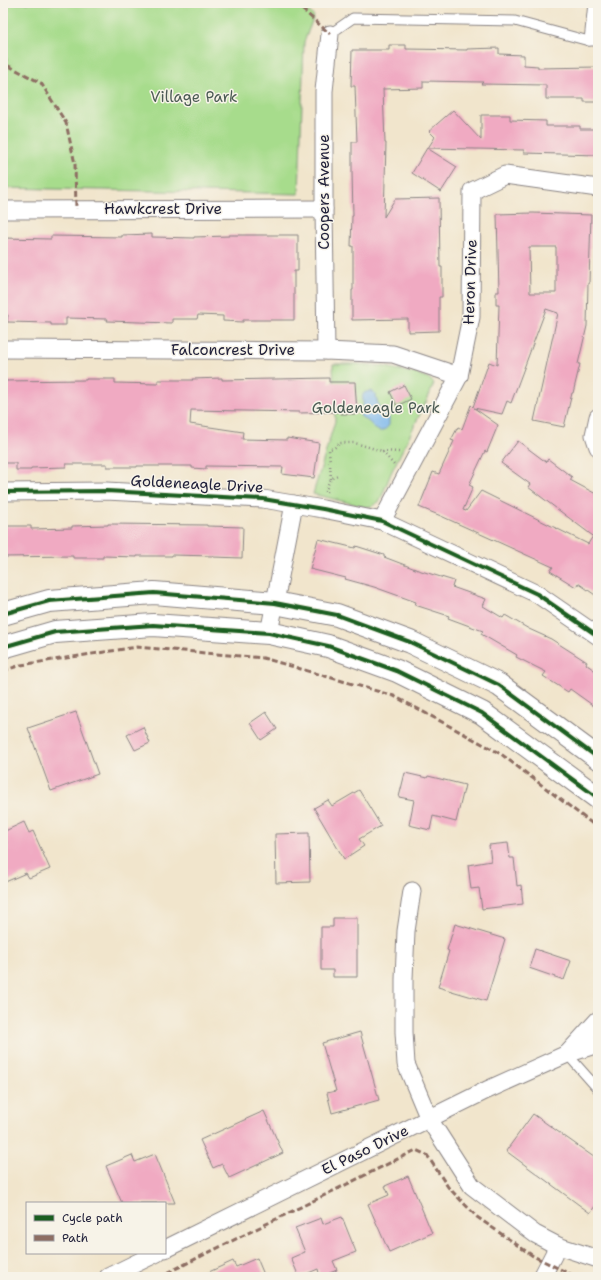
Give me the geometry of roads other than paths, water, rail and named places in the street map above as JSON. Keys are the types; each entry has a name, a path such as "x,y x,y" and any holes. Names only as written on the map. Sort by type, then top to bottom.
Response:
{"main road":[{"path":"3,614 49,601 154,593 275,604 337,615 410,642 498,685 598,758"},
{"path":"3,647 55,632 153,625 269,633 328,646 390,668 482,712 598,798"}],"street":[{"name":"Coopers Avenue","path":"326,351 324,91 330,34"},
{"name":"Heron Drive","path":"382,521 459,376 471,317 472,191 505,175 598,188"},
{"name":"Hawkcrest Drive","path":"3,210 324,209"},
{"name":"Falconcrest Drive","path":"3,349 326,351 392,354 459,376"},
{"path":"598,417 594,435 598,447"},
{"name":"Goldeneagle Drive","path":"3,492 106,491 263,499 322,508 382,521 537,594 598,636"},
{"path":"269,633 294,504"},
{"path":"412,891 406,931 404,979 404,1032 406,1064 430,1119 472,1186 535,1234 558,1246 598,1259"},
{"name":"El Paso Drive","path":"567,1054 598,1020"},
{"name":"El Paso Drive","path":"166,1249 486,1090 567,1054 598,1044"},
{"path":"542,1277 558,1246"},
{"path":"108,1277 155,1254"}],"lane":[{"path":"330,34 353,18 515,22 594,41 593,3"},
{"path":"567,1054 598,1089"}],"water":[{"path":"372,391 375,394 379,407 389,417 389,425 383,431 378,431 360,416 363,406 363,394"}],"park label":[{"name":"Village Park","path":"194,97"},
{"name":"Goldeneagle Park","path":"376,408"}]}
